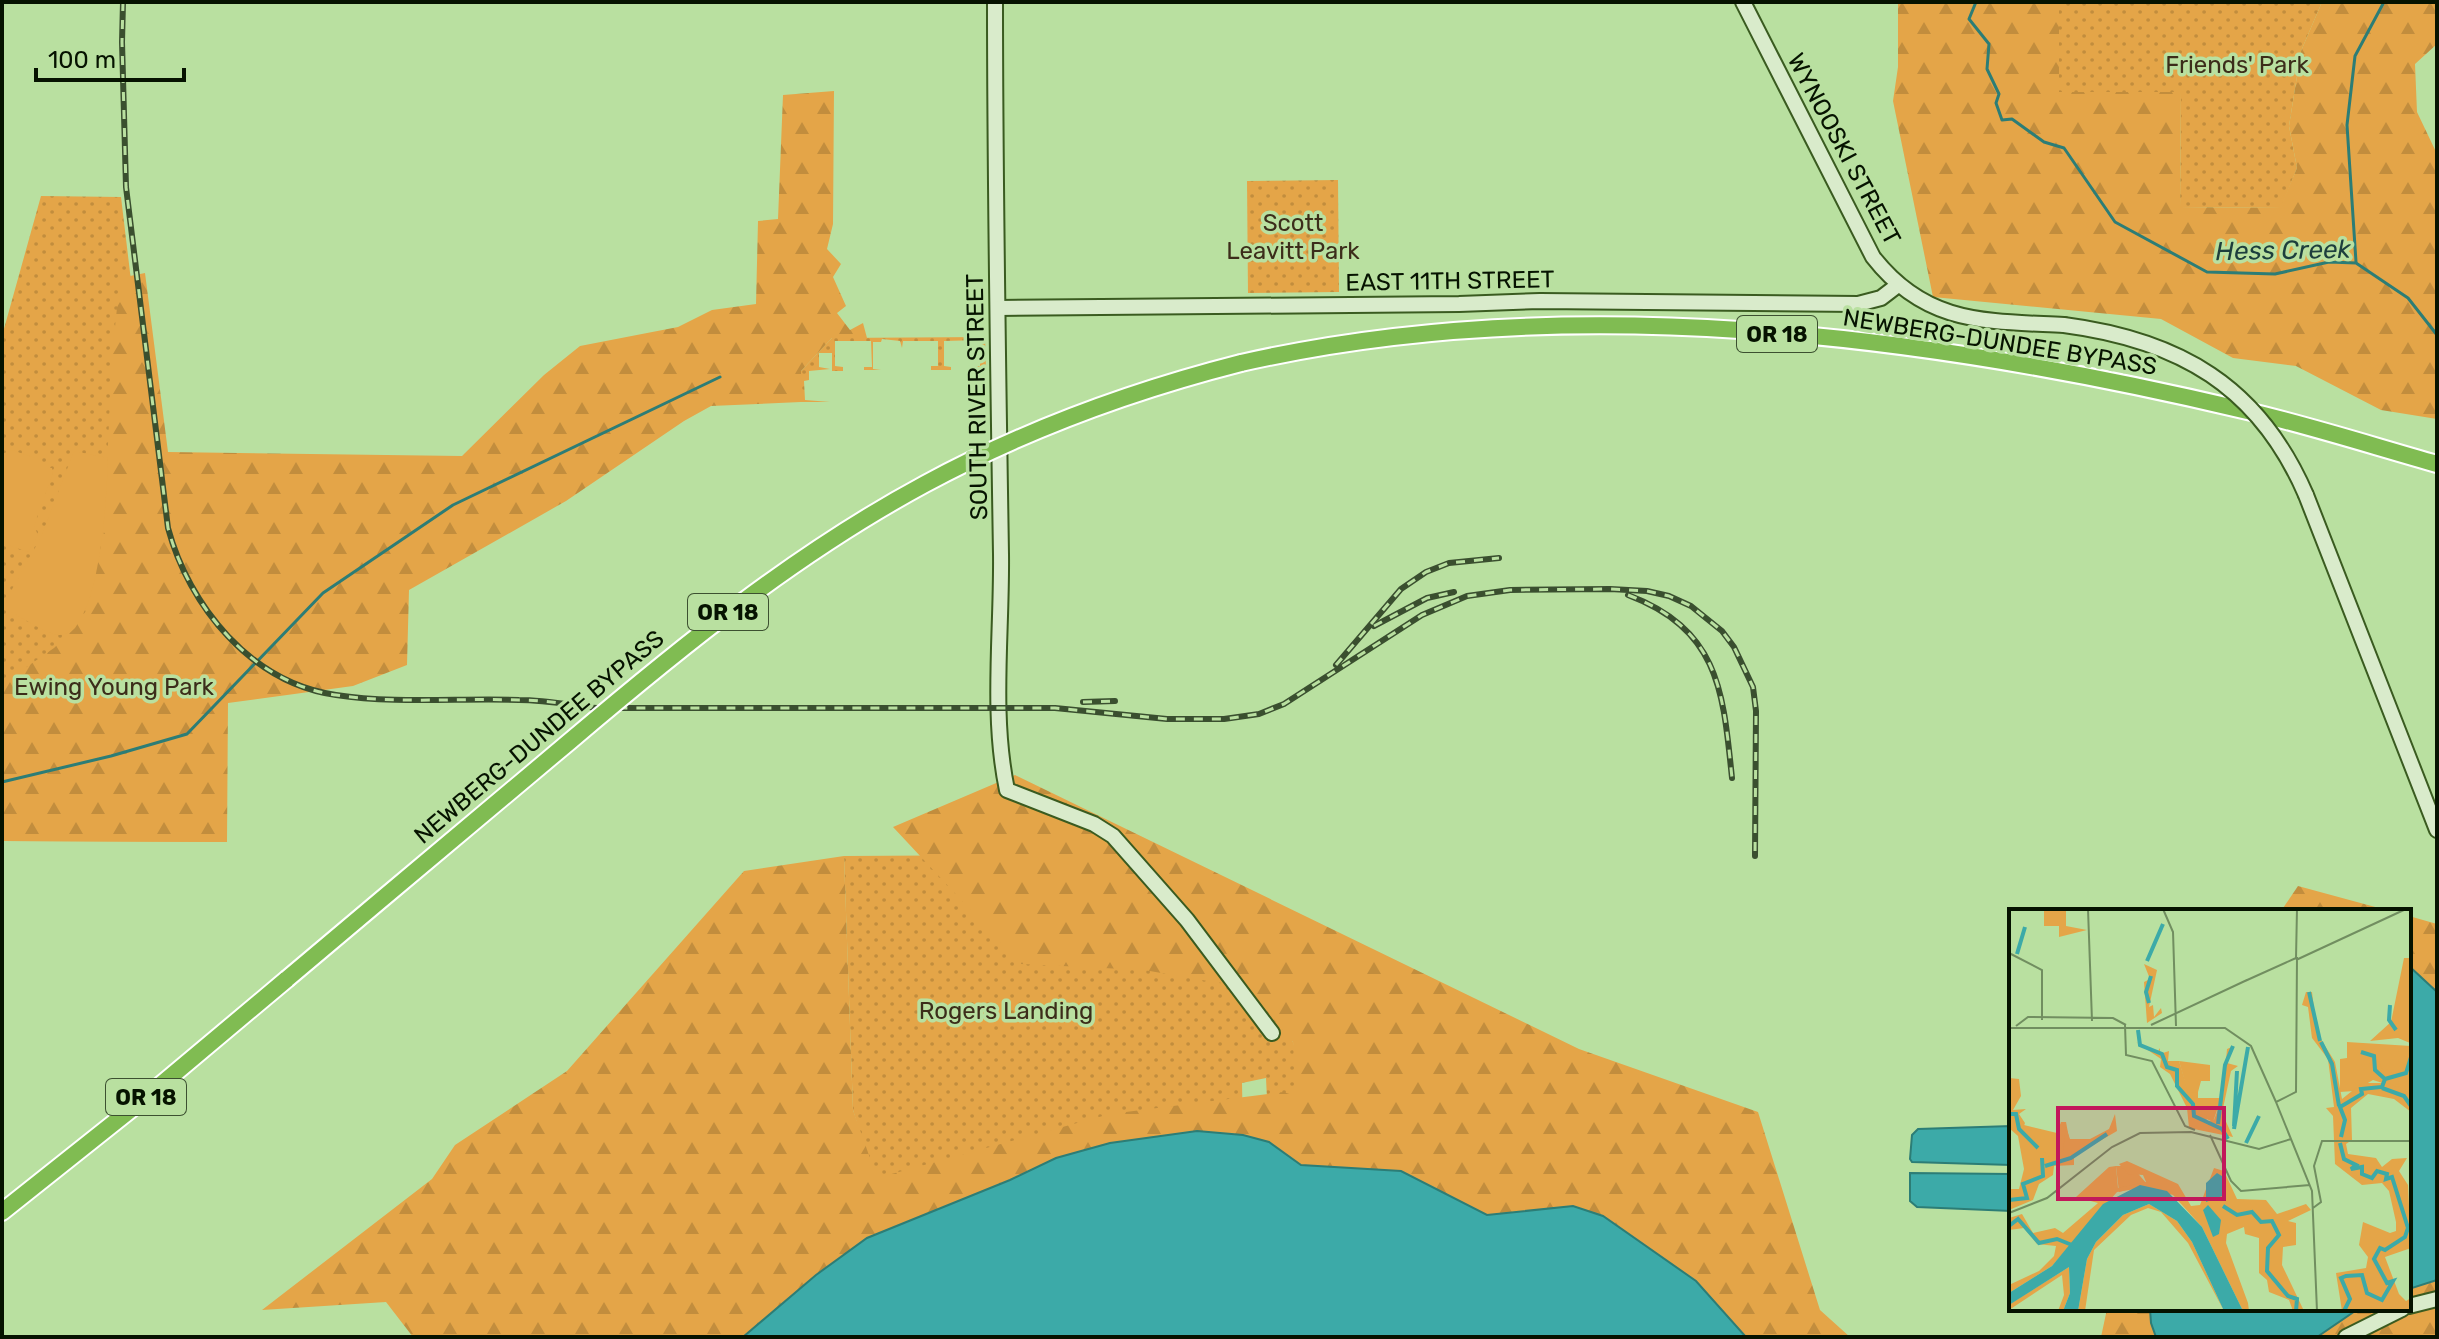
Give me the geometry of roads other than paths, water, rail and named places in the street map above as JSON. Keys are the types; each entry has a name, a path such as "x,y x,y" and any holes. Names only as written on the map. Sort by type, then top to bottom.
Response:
{"highway":[{"name":"NEWBERG-DUNDEE BYPASS","path":"2,1212 144,1099 716,621 795,564 925,484 1037,431 1142,391 1241,363 1326,345 1457,329 1553,325 1694,328 1841,340 1994,360 2184,397 2437,464"}],"street":[{"name":"SOUTH RIVER STREET","path":"995,2 1000,710 1002,770 1007,790 1094,824 1113,836 1187,920 1272,1033"},
{"name":"WYNOOSKI STREET","path":"1743,2 1868,247 1898,285 1927,305 1954,315 2064,325 2142,340 2175,354 2220,381 2266,425 2286,453 2306,495 2437,830"},
{"name":"EAST 11TH STREET","path":"998,308 1540,301 1858,304 1881,298 1898,285"},
{"path":"2411,1306 2437,1299"},
{"path":"2346,1337 2398,1311"}],"water":[{"path":"2411,968 2437,992 2437,1280 2411,1288"},
{"path":"2009,1126 2009,1165 1912,1162 1912,1135 1918,1129"},
{"path":"1197,1131 1243,1135 1269,1142 1301,1165 1401,1171 1487,1215 1573,1206 1603,1216 1696,1281 1746,1337 743,1337 816,1275 867,1238 1056,1158 1110,1143"},
{"path":"1910,1173 2009,1174 2009,1211 1917,1207 1910,1201"},
{"path":"2150,1311 2355,1311 2317,1337 2156,1337"}],"waterway":[{"name":"Hess Creek","path":"1976,2 1969,19 1989,44 1987,69 1999,94 1996,103 2002,120 2012,119 2044,142 2064,148 2115,222 2207,272 2275,274 2329,262 2356,263 2408,298 2437,335"},
{"path":"2356,262 2347,125 2355,56 2384,2"},
{"path":"2,782 187,734 323,593 453,505 720,377"}],"railway":[{"path":"123,2 126,187 168,528 191,585 208,612 228,636 277,675 305,688 336,695 381,699 529,700 597,708 1055,708 1167,719 1224,719 1259,714 1284,704 1422,615 1467,596 1510,590 1647,591 1691,606 1722,631 1734,647 1753,687 1756,711 1755,856"},
{"path":"1336,665 1401,589 1426,572 1449,563 1499,558"},
{"path":"1374,626 1427,598 1454,592"},
{"path":"1628,595 1659,609 1682,626 1711,667 1725,718 1732,778"},
{"path":"1083,702 1115,701"}],"park label":[{"name":"Friends' Park","path":"2237,65"},
{"name":"Scott Leavitt Park","path":"1293,237"},
{"name":"Ewing Young Park","path":"114,687"},
{"name":"Rogers Landing","path":"1006,1011"}]}
